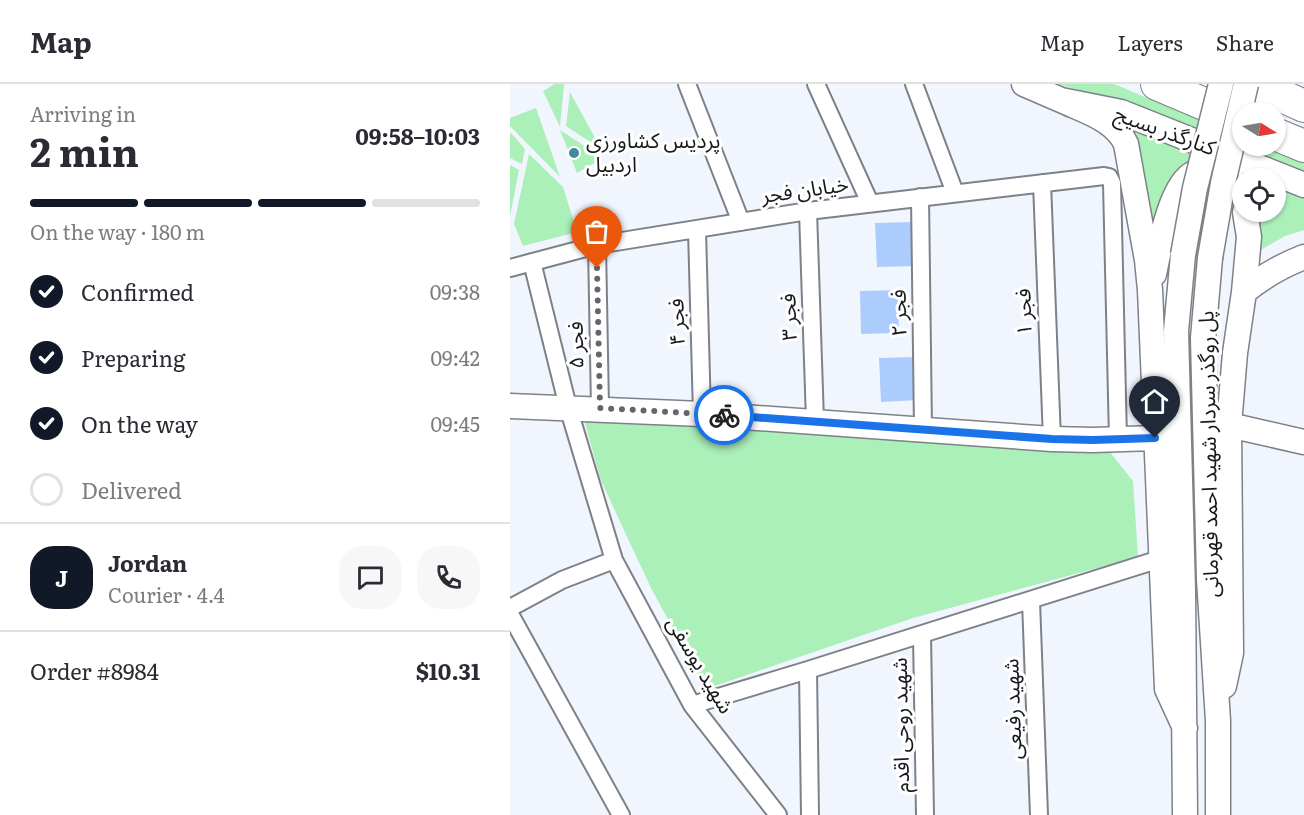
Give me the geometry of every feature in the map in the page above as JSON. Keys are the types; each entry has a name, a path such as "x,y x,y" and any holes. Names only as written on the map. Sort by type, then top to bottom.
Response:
{"highway":[{"path":"1157,84 1232,116"},
{"path":"1255,84 1304,106"},
{"path":"1286,139 1304,146"}],"main road":[{"name":"کنارگذر بسیج","path":"1024,84 1061,100 1120,112 1304,185"},
{"name":"پل روگذر سردار شهید احمد قهرمانی","path":"1185,815 1184,590 1176,331 1183,255 1195,188 1221,84"},
{"name":"پل روگذر سردار شهید احمد قهرمانی","path":"1218,720 1209,579 1203,338 1210,258 1223,183 1246,84"},
{"path":"1061,100 1108,122 1125,142 1147,260 1150,290 1167,688 1185,728"},
{"path":"1150,290 1166,219 1181,186 1194,173 1217,170 1232,180"},
{"path":"1218,815 1218,720 1231,653 1229,425 1249,237 1247,222"},
{"path":"1244,292 1263,276 1282,265 1304,257"},
{"path":"510,406 702,414 1052,439 1155,438"},
{"path":"1229,425 1304,442"}],"street":[{"path":"687,84 741,222"},
{"path":"816,84 870,203"},
{"path":"914,84 955,194"},
{"name":"خیابان فجر","path":"510,268 597,244 808,211 1109,177 1112,183 1118,439"},
{"name":"فجر ۱","path":"1042,183 1052,439"},
{"name":"فجر ۲","path":"921,197 923,428"},
{"name":"فجر ۳","path":"808,211 815,421"},
{"name":"فجر ۴","path":"697,230 702,414"},
{"name":"فجر ۵","path":"597,244 600,408"},
{"name":"شهید یوسفی","path":"532,262 568,407 614,560 692,705 778,815"},
{"path":"692,705 1163,558"},
{"path":"510,608 562,580 614,560"},
{"name":"شهید رفیعی","path":"1031,601 1039,815"},
{"path":"510,614 621,815"},
{"name":"شهید روحی اقدم","path":"922,635 925,815"},
{"path":"808,670 810,815"}],"green space":[{"path":"555,84 564,84 560,127 543,91"},
{"path":"1057,84 1114,84 1232,133 1232,150 1118,101"},
{"path":"570,92 601,149 566,126"},
{"path":"536,108 560,177 510,126 510,118"},
{"path":"1128,129 1198,156 1164,192 1152,225"},
{"path":"560,130 603,158 577,173"},
{"path":"510,132 525,149 522,164 510,158"},
{"path":"529,154 563,187 577,232 523,246 514,224"},
{"path":"1286,154 1304,160 1304,181 1286,173 1286,168 1274,168 1246,156 1286,156"},
{"path":"510,165 519,170 510,216"},
{"path":"1286,188 1304,196 1304,230 1285,236 1259,251 1257,222 1286,222"},
{"path":"584,419 1105,446 1133,481 1138,557 913,618 706,689 652,590 600,478"}],"building":[{"path":"913,222 915,266 877,267 875,223"},
{"path":"898,290 899,333 861,334 860,291"},
{"path":"917,357 918,400 881,402 879,358"}],"way so far":[{"path":"597,268 600,408 724,415"}],"place":[{"name":"پردیس کشاورزی اردبیل","path":"574,153"}],"route":[{"path":"724,415 1052,439 1155,438"}]}
